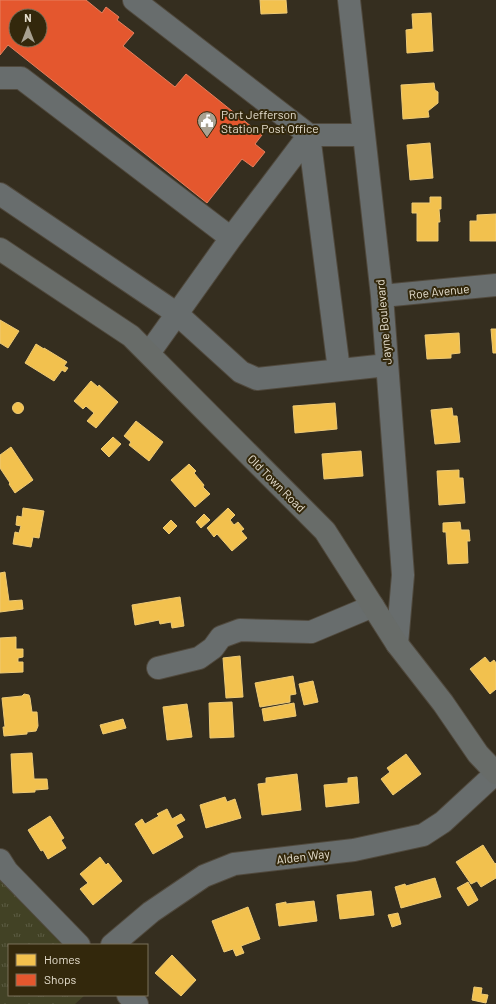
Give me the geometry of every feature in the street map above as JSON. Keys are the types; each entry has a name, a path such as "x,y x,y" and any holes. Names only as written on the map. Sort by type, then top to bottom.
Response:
{"main road":[{"name":"Old Town Road","path":"0,249 132,336 325,531 397,644 443,703 478,754 496,773"}],"street":[{"path":"134,0 309,135 364,135"},
{"name":"Jayne Boulevard","path":"349,0 382,296 403,575 397,644"},
{"path":"0,78 21,78 232,238"},
{"path":"149,353 176,313 309,135"},
{"path":"309,135 339,370"},
{"path":"0,194 176,313 241,372 257,379 387,365"},
{"name":"Roe Avenue","path":"382,296 496,285"},
{"path":"158,668 198,658 213,648 221,637 240,630 311,632 373,606"},
{"name":"Alden Way","path":"113,944 150,912 204,876 234,864 354,850 422,835 443,822 496,773"},
{"path":"0,860 7,871 78,944"},
{"path":"129,996 137,1004"}],"green space":[{"path":"0,872 72,944 8,944 8,996 84,996 75,1004 0,1004"}],"building: Homes":[{"path":"260,0 286,0 287,13 261,14"},
{"path":"431,13 433,51 407,53 406,30 413,29 412,14"},
{"path":"434,83 435,90 438,92 438,103 428,111 429,117 403,119 401,85"},
{"path":"430,143 433,178 410,180 407,145"},
{"path":"430,197 441,197 441,209 439,209 440,222 438,222 438,241 417,241 417,213 412,213 412,203 430,203"},
{"path":"496,214 496,241 470,241 470,221 477,221 477,215"},
{"path":"0,320 19,331 8,348 0,343"},
{"path":"491,329 496,329 496,353 493,353"},
{"path":"459,333 460,353 451,354 451,358 427,359 425,335"},
{"path":"36,344 67,362 64,366 68,368 65,372 62,370 54,381 25,363"},
{"path":"91,381 98,387 99,385 118,402 96,428 87,421 94,413 86,406 83,409 74,401"},
{"path":"18,402 22,404 24,408 22,412 18,414 14,412 12,408 14,404"},
{"path":"335,403 337,429 295,433 293,406"},
{"path":"452,408 453,416 457,416 460,442 435,444 431,410"},
{"path":"136,421 163,442 149,461 129,445 131,442 124,436"},
{"path":"113,437 121,444 109,457 101,449"},
{"path":"11,447 33,480 15,493 0,468 0,455"},
{"path":"361,451 363,476 324,479 322,454"},
{"path":"189,464 196,471 194,473 204,485 203,487 210,494 195,507 171,480"},
{"path":"459,470 459,478 463,478 465,503 439,505 437,471"},
{"path":"23,508 44,511 39,538 33,537 31,547 13,544 15,532 19,533 21,526 16,525 17,516 22,517"},
{"path":"228,508 235,515 230,520 234,525 238,522 244,529 241,531 247,538 232,551 217,534 214,537 207,528"},
{"path":"204,514 210,520 201,528 196,522"},
{"path":"171,520 177,526 169,534 163,528"},
{"path":"460,522 461,530 469,530 470,541 467,541 468,563 448,564 446,532 443,532 443,523"},
{"path":"5,572 9,601 22,600 23,609 0,612 0,573"},
{"path":"180,597 184,626 172,628 171,622 160,624 159,620 135,625 132,605"},
{"path":"16,637 16,649 23,649 23,657 18,658 18,662 23,662 23,672 0,673 0,638"},
{"path":"240,656 243,697 226,698 223,658"},
{"path":"485,657 490,663 494,660 496,663 496,689 490,694 470,669"},
{"path":"293,676 296,694 290,695 290,702 260,707 255,683"},
{"path":"313,681 318,702 304,705 299,684"},
{"path":"24,694 29,695 32,712 37,712 38,726 36,731 27,732 27,734 4,736 3,727 5,727 2,698 22,696"},
{"path":"232,702 234,737 210,738 209,703"},
{"path":"294,703 296,716 264,721 262,709"},
{"path":"187,704 192,737 167,740 163,707"},
{"path":"123,719 126,728 103,734 100,725"},
{"path":"32,753 34,779 47,779 48,789 35,790 35,792 13,793 11,754"},
{"path":"406,754 421,774 393,795 381,779 390,772 387,768"},
{"path":"297,774 301,810 262,815 258,784 266,783 266,778"},
{"path":"357,777 359,803 326,807 324,785 348,783 348,778"},
{"path":"225,797 227,802 235,799 241,818 206,828 200,805"},
{"path":"167,809 172,819 181,814 185,820 176,825 183,837 153,854 135,824 142,819 145,824 159,816 157,814"},
{"path":"50,816 64,838 61,840 66,848 48,859 43,850 41,851 28,830"},
{"path":"483,845 495,864 496,863 496,878 481,887 477,881 471,884 456,862"},
{"path":"100,857 106,865 108,863 122,881 93,905 80,889 88,883 80,874"},
{"path":"435,878 441,897 401,908 395,887 405,884 406,886"},
{"path":"468,882 478,900 468,906 457,888"},
{"path":"371,891 374,915 340,919 337,895"},
{"path":"314,901 317,921 279,926 276,904 286,902 286,904"},
{"path":"248,907 260,939 241,946 244,953 236,956 233,949 224,952 212,921"},
{"path":"398,913 401,924 392,927 388,915"},
{"path":"172,955 196,980 181,996 155,973"},
{"path":"474,987 482,988 481,994 488,995 486,1003 472,1000"}],"building: Shops":[{"path":"0,0 86,0 102,13 106,7 119,17 117,20 134,33 123,46 175,87 186,74 262,135 255,144 265,152 253,167 242,159 207,203 12,48 48,48 48,8 8,8 8,45 0,55"}],"place":[{"name":"Port Jefferson Station Post Office","path":"207,138"}]}
